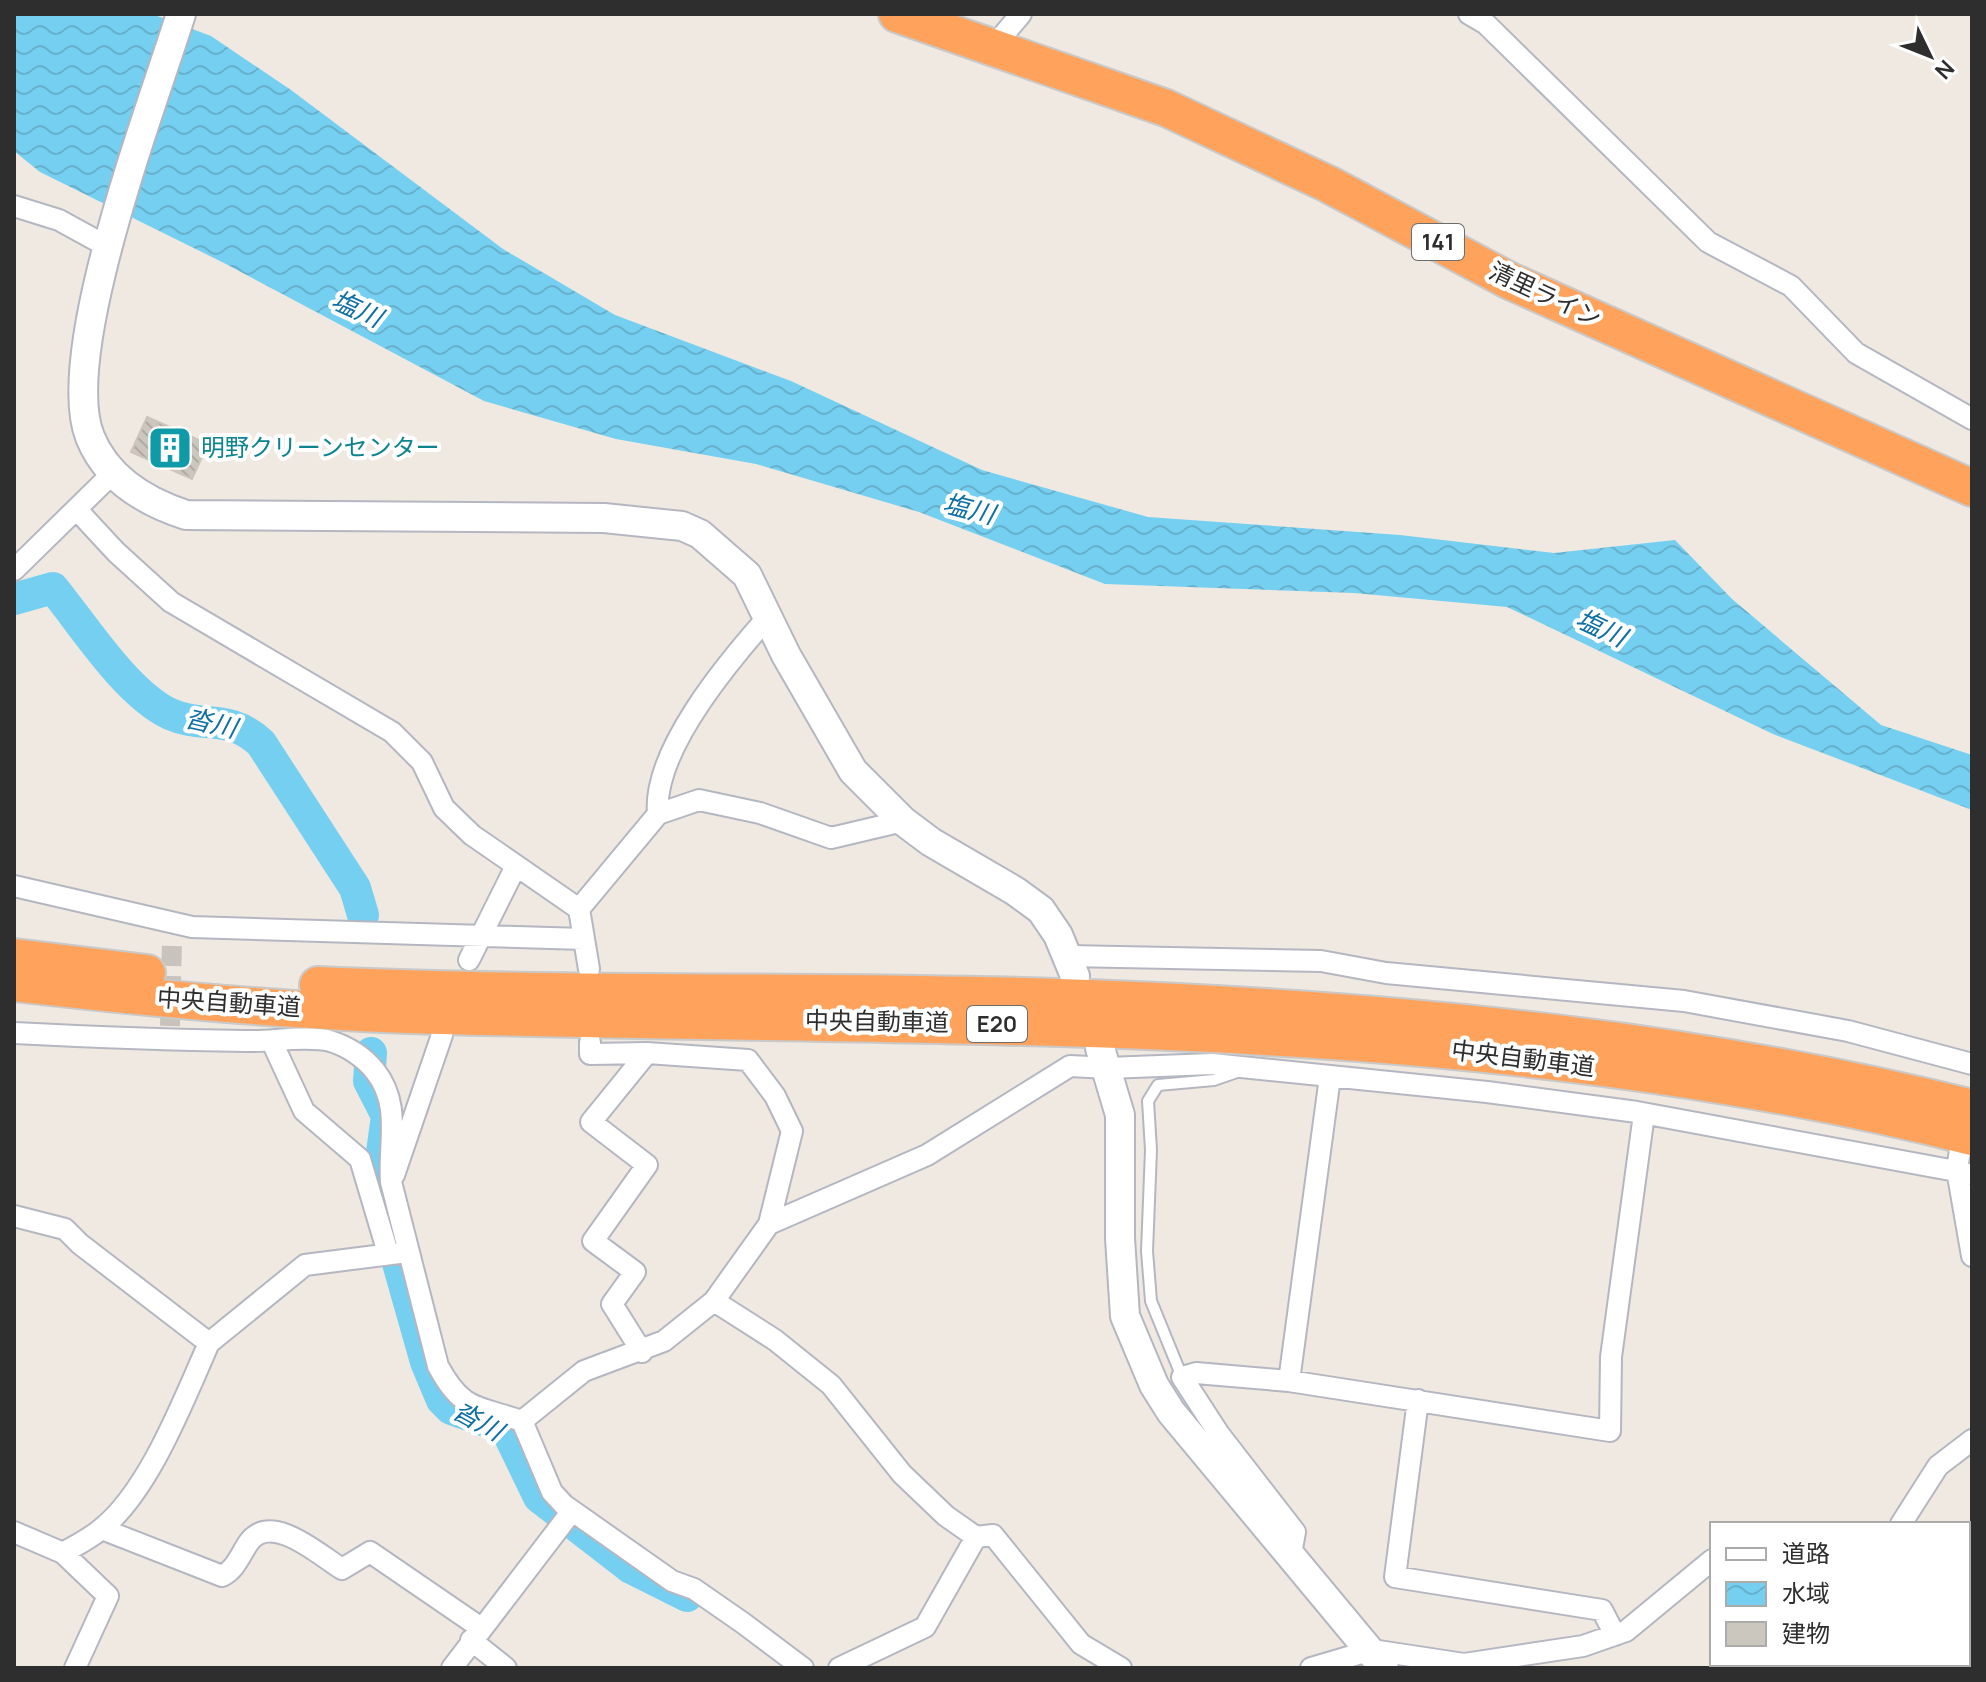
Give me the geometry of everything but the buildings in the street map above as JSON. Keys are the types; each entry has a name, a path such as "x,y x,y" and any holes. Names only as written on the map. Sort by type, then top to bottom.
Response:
{"highway":[{"name":"清里ライン","path":"897,14 1166,108 1328,184 1510,281 1972,488"},
{"name":"中央自動車道","path":"14,957 159,975 373,987 1110,999 1350,1013 1661,1047 1841,1079 1972,1108"},
{"name":"中央自動車道","path":"14,983 164,1000 405,1014 996,1024 1354,1041 1513,1055 1834,1106 1965,1158"}],"street":[{"path":"181,14 88,328 84,390 91,437 114,472 135,493 158,506 186,515 466,514 604,518 682,526 712,542 747,575 853,771 903,821 1041,910 1071,966 1321,961 1386,973 1684,1001 1848,1031 1972,1064"},
{"path":"994,46 1021,14"},
{"path":"1469,14 1486,24 1708,242 1791,286 1856,353 1972,419"},
{"path":"14,206 59,220 111,242"},
{"path":"14,570 78,511 114,472"},
{"path":"78,511 116,552 171,602 392,732 422,762 444,808 472,835 579,909 589,969"},
{"path":"658,814 657,797 685,725 737,652 768,617"},
{"path":"579,909 658,814 699,800 760,813 831,838 903,821"},
{"path":"469,960 516,866"},
{"path":"14,886 172,931 192,927 584,939"},
{"path":"14,1033 169,1033 272,1042 327,1040 351,1050 375,1071 390,1099 394,1120 389,1154 398,1252"},
{"path":"376,1215 393,1189 442,1035"},
{"path":"272,1042 304,1111 360,1159 376,1215 398,1252 438,1366 454,1393 464,1403 522,1421 552,1492 572,1511 672,1581 694,1589 803,1668"},
{"path":"522,1421 584,1371 642,1352 664,1341 714,1301 769,1224 792,1131 758,1069 748,1060 647,1053 590,1054 590,1042"},
{"path":"642,1352 612,1304 635,1272 593,1241 647,1165 591,1122 647,1053"},
{"path":"769,1224 927,1155 1070,1066 1104,1058 1212,1064 1245,1070 1487,1092 1965,1158 1972,1256"},
{"path":"1104,1058 1120,1115 1121,1287 1125,1316 1136,1345 1171,1412 1378,1659"},
{"path":"1289,1381 1330,1077"},
{"path":"1291,1554 1295,1532 1219,1434 1182,1377 1196,1373 1289,1381 1610,1431 1611,1357 1644,1114"},
{"path":"14,1216 65,1229 80,1244 209,1343"},
{"path":"63,1553 102,1529 130,1497 170,1431 209,1343 305,1265 398,1252"},
{"path":"714,1301 775,1340 831,1385 902,1474 946,1516 976,1537 993,1535 1081,1644 1121,1668"},
{"path":"1418,1400 1395,1577 1602,1610 1615,1635"},
{"path":"1902,1522 1938,1466 1972,1440"},
{"path":"452,1668 572,1511"},
{"path":"102,1529 222,1576 231,1571 251,1539 264,1530 277,1530 342,1569 370,1552 476,1634 506,1668"},
{"path":"14,1532 63,1553 108,1596 75,1668"},
{"path":"839,1668 925,1627 976,1537"},
{"path":"1311,1668 1378,1659 1464,1664 1583,1646 1626,1631 1710,1562"}],"lane":[{"path":"1182,1377 1151,1301 1147,1251 1151,1150 1148,1101 1158,1085 1214,1080 1245,1070"}],"water":[{"name":"塩川","path":"14,14 152,14 211,36 291,90 503,249 615,315 791,381 982,470 1148,517 1400,535 1554,553 1675,540 1732,599 1881,725 1972,755 1972,810 1773,734 1507,607 1354,593 1105,584 919,512 756,464 616,439 484,401 224,263 40,172 14,151"}],"waterway":[{"name":"沓川","path":"14,599 53,588 122,675 154,704 182,718 238,728 261,743 355,888 363,915"},
{"name":"沓川","path":"371,1053 369,1081 387,1116 377,1189 426,1362 442,1400 451,1409 497,1425 508,1433 539,1497 631,1568 687,1596"}],"tunnel":[{"path":"170,1026 172,941"}],"place":[{"name":"明野クリーンセンター","path":"170,448"}]}
